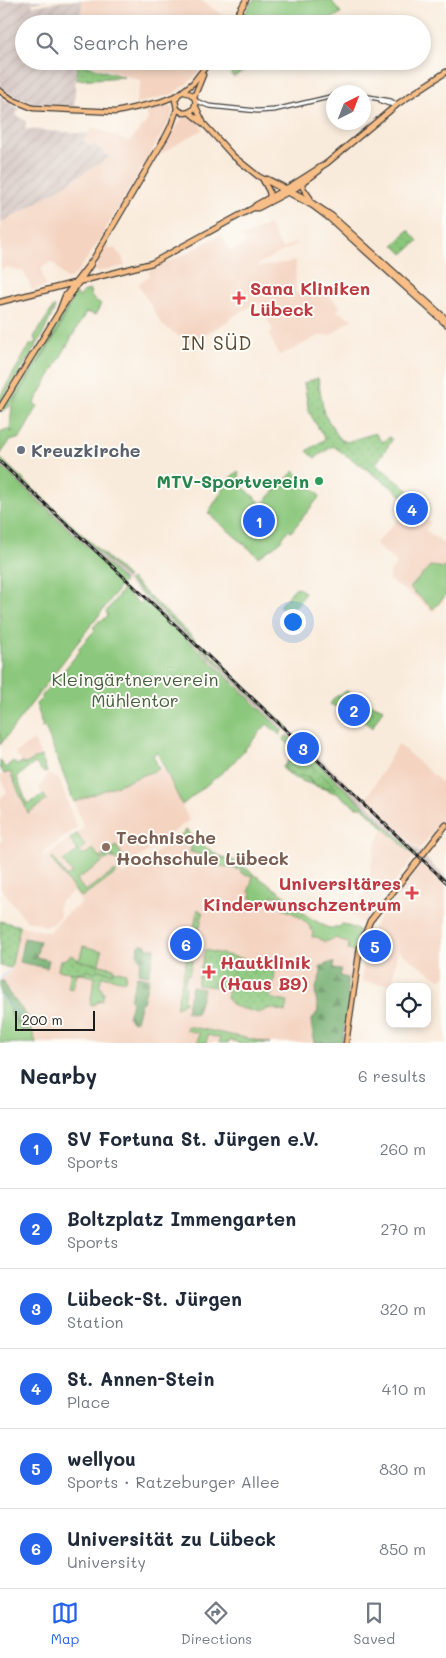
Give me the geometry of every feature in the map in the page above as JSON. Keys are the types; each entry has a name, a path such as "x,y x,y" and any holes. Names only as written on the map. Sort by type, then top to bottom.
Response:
{"main road":[{"path":"237,15 246,0"},
{"path":"0,408 91,264 171,126 177,109 175,104 180,94 198,78 204,70"},
{"path":"171,126 195,104 207,70"},
{"path":"0,302 158,260 253,208 270,196 302,184 397,105 446,72"},
{"path":"0,91 23,105 43,110 116,112 189,93 205,125 226,150 263,179 314,203"},
{"path":"160,102 175,104"},
{"path":"177,109 186,112 205,125"},
{"path":"253,208 258,208 287,190 327,162"},
{"path":"252,171 287,190 329,218 446,324"},
{"path":"263,179 270,196"},
{"path":"302,184 305,193 314,203 341,224 446,319"},
{"path":"59,312 65,296 73,283 94,258"},
{"path":"91,264 92,274 97,277"},
{"path":"58,288 63,290 65,296"},
{"path":"346,1043 360,947 370,920 446,825"}],"street":[{"path":"195,104 257,111 274,110 326,98"},
{"path":"371,98 391,101 397,105"},
{"path":"195,104 209,106"}],"shaded area":[{"path":"0,0 47,0 32,3 33,6 82,0 81,15 15,15 15,70 76,70 74,107 32,104 30,101 15,97 0,87"},
{"path":"82,0 200,0 222,15 81,15"},
{"path":"110,70 199,70 193,79 173,94 135,104 141,81"},
{"path":"0,96 19,109 16,115 26,121 25,129 88,134 83,140 91,147 94,144 109,157 27,209 0,223"},
{"path":"167,105 172,107 173,111 170,120 97,244 76,274 67,280 52,261 41,270 46,286 32,290 23,270 19,271 7,267 1,270 0,223 27,209 109,157 94,144 91,147 83,140 93,127 129,142 148,120 146,109"},
{"path":"190,116 203,129 159,155 179,123 184,117"},
{"name":"Sana Kliniken Lübeck","path":"268,224 282,249 296,242 297,244 258,264 259,267 296,261 295,293 307,292 316,283 340,306 337,311 352,319 331,335 318,336 279,355 269,334 273,330 258,302 187,344 181,337 163,326 138,284 150,275 148,272 151,270 150,268 186,254 221,234 231,252 246,243 243,237"},
{"path":"106,244 109,250 114,248 122,257 125,266 96,272 95,269"},
{"path":"0,461 233,676 418,851 446,878 446,884 125,580 99,559 0,465"},
{"path":"412,507 431,522 426,530 446,546 446,597 433,612 414,596 388,580 391,571 397,563 375,544"},
{"path":"34,740 41,756 34,761 23,763 15,753"},
{"path":"398,744 446,786 446,816 419,850 366,800"},
{"path":"159,769 166,771 189,820 121,871 123,875 187,829 203,844 222,857 233,859 286,895 292,905 313,918 329,927 340,927 342,923 359,930 348,987 350,998 343,1043 36,1043 32,1031 0,985 0,982 12,969 20,926 49,932 63,917 82,903 74,891 59,903 60,916 52,924 46,926 26,920 0,887 0,841 3,839 0,835 0,798 7,793 0,776 10,772 25,809 44,796 39,788 48,774 59,779 77,828 42,854 45,857 84,828 74,802"},
{"path":"384,828 414,857 362,923 350,914 365,893 376,844"},
{"path":"421,863 446,886 446,975 441,980 397,950 392,983 386,984 362,982 369,936 377,921"}],"green space":[{"path":"253,0 331,0 341,13 338,15 244,15"},
{"path":"78,70 101,70 124,77 77,80"},
{"path":"230,70 245,70 233,77"},
{"path":"408,230 418,241 403,254 394,245"},
{"path":"90,290 91,297 101,304 95,315 86,312 34,404 38,406 20,438 10,441 0,455 0,432 7,429 13,432 10,428 12,406 57,333 75,293 80,297 83,292"},
{"path":"54,306 55,308 41,338 0,404 0,396 30,345 36,343 34,337"},
{"path":"67,306 56,333 18,395 9,407 0,412 54,324"},
{"path":"318,378 324,414 340,439 347,442 375,433 382,442 390,437 392,440 376,464 413,494 407,501 393,488 333,446 315,458 307,451 325,439 309,412 304,383"},
{"path":"0,458 128,577 126,578 5,466 0,461"},
{"name":"Kleingärtnerverein Mühlentor","path":"0,465 124,581 94,622 91,622 91,625 39,693 37,693 38,695 0,745"},
{"path":"238,471 242,486 262,504 294,471 320,496 291,532 288,530 280,542 259,557 208,513 231,477"},
{"path":"430,566 446,568 446,595 433,609 410,588"},
{"path":"131,579 287,726 129,581"},
{"path":"296,587 305,592 301,600 288,614 279,606"},
{"name":"Kleingärtnerverein Mühlentor","path":"123,589 140,604 145,599 282,730 280,735 267,724 230,766 182,805 157,752 153,755 159,769 74,802 45,727 41,728 43,726 36,704 80,651 78,649 95,630 93,628 108,615 106,612"},
{"path":"347,691 370,703 361,719 330,704 335,697"},
{"path":"370,703 383,709 372,728 361,719"},
{"path":"288,736 416,854 414,856 362,807 356,807 338,794 294,778 282,768 296,751 283,739","holes":["297,753 328,788 314,785 311,782"]},
{"path":"297,753 336,788 316,785 309,777 290,773 284,768"},
{"path":"41,756 47,772 44,773 35,763 17,777 27,804 44,795 47,800 28,813 10,772 4,774 0,767 0,760 5,768 13,761 17,765 22,762 25,764"},
{"path":"187,830 202,845 222,858 235,861 285,896 292,906 312,919 328,928 340,927 342,924 359,930 354,951 348,949 349,944 336,938 325,942 317,937 312,937 313,932 311,928 304,921 291,912 282,909 284,898 272,895 269,906 261,899 257,903 251,898 249,891 253,876 241,873 241,870 211,864 212,857 190,852 192,845 174,841"},
{"path":"77,834 85,846 80,850 83,855 93,849 100,858 116,846 129,864 123,868 111,853 104,858 111,854 113,859 111,857 104,861 102,859 103,862 77,879 79,882 77,883 85,891 115,871 117,873 81,897 51,859 53,858 67,877 72,873 63,861 78,851 70,839"},
{"path":"198,909 203,913 189,975 187,974 184,985 186,986 183,1000 186,1001 176,1008"},
{"path":"0,921 20,926 11,968 0,966"},
{"path":"24,938 40,941 36,957 49,960 47,968 19,962"},
{"path":"141,944 146,945 146,948 155,948 149,975 138,973 141,959 137,954"},
{"path":"83,946 102,951 99,969 126,973 125,981 102,976 99,987 102,988 104,993 102,1001 99,1000 94,1005 90,1004 95,977 77,973 73,989 68,988 71,972 58,970 60,960 75,961 80,958"},
{"path":"205,950 266,964 275,972 272,995 261,988 240,982 232,983 226,988 197,985"},
{"path":"70,955 74,956 77,960 114,968 113,973 98,970 95,972 86,970 85,973 75,973 58,970 60,960 67,959"},
{"path":"334,963 333,969 341,970 340,976 348,978 349,998 342,1043 314,1043 311,1021 318,1011 315,991 321,973 320,967"},
{"path":"137,976 149,978 143,1002 141,1002 136,1021 133,1022 128,1017 132,1002 130,999"},
{"path":"3,980 8,992 33,1024 32,1030 22,1031 13,1018 5,997 0,993 0,982"},
{"path":"237,984 264,990 273,999 288,1002 285,1012 270,1008 259,1013 233,1006 227,999 227,991 232,985"},
{"path":"192,986 204,989 196,1014 186,1012"},
{"path":"0,993 5,997 22,1031 32,1030 36,1043 0,1043"},
{"path":"187,1026 270,1043 241,1043 230,1040 229,1043 219,1043 220,1038 208,1035 206,1043 197,1043 199,1033 186,1030"}],"waterway":[{"path":"0,979 9,970"},
{"path":"0,995 31,1028"}],"railway":[{"path":"0,462 170,620 446,882"}],"place":[{"name":"Sana Kliniken Lübeck","path":"239,298"},
{"name":"Kreuzkirche","path":"21,450"},
{"name":"MTV-Sportverein","path":"319,481"},
{"name":"St. Annen-Stein","path":"412,509"},
{"name":"SV Fortuna St. Jürgen e.V.","path":"259,521"},
{"name":"Boltzplatz Immengarten","path":"354,710"},
{"name":"Lübeck-St. Jürgen","path":"303,748"},
{"name":"Technische Hochschule Lübeck","path":"106,847"},
{"name":"Universitäres Kinderwunschzentrum","path":"412,893"},
{"name":"Universität zu Lübeck","path":"186,944"},
{"name":"wellyou","path":"375,946"},
{"name":"Hautklinik (Haus B9)","path":"209,972"}],"district":[{"name":"IN SÜD","path":"217,342"}]}
